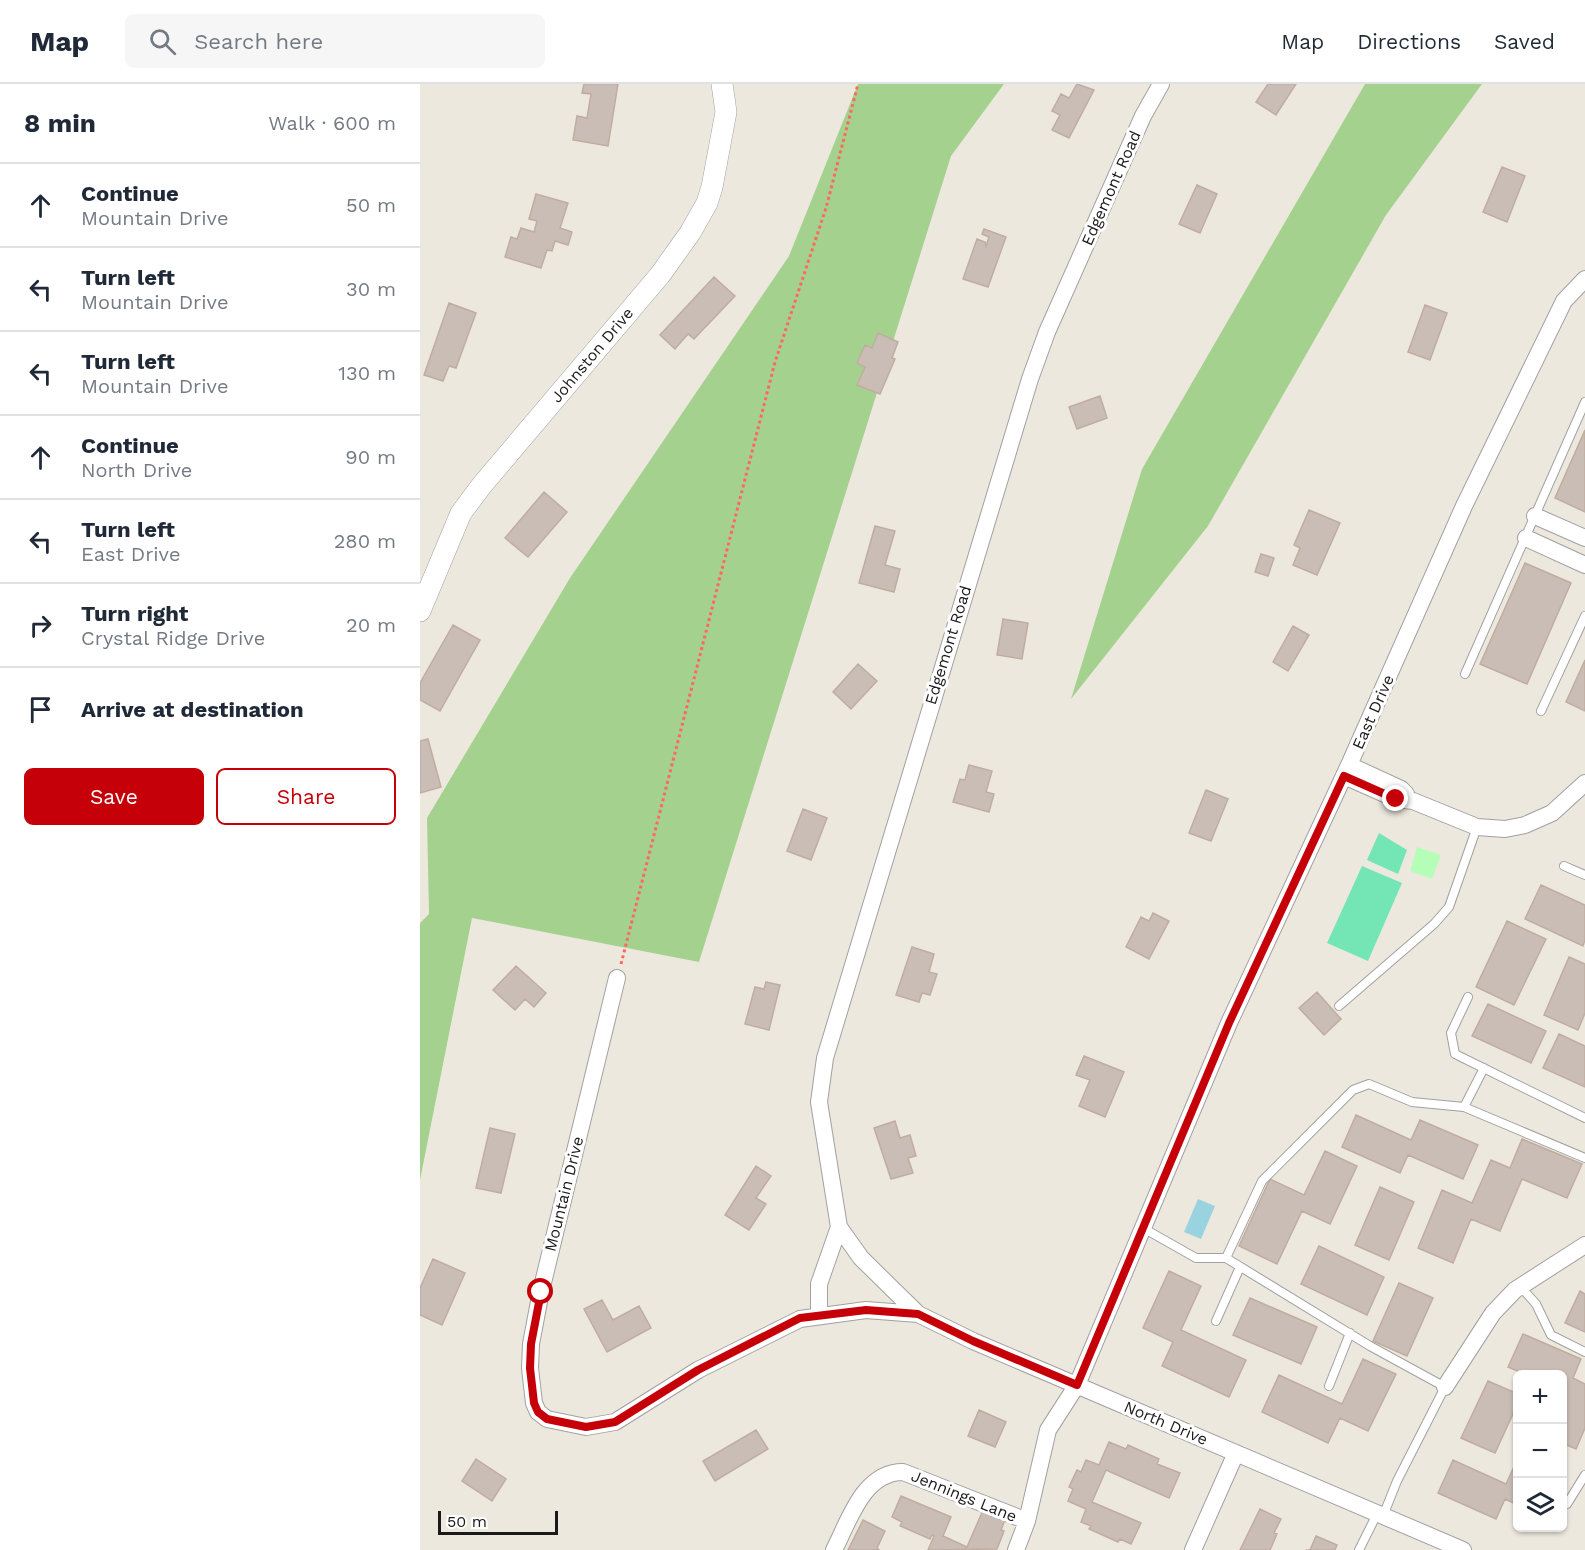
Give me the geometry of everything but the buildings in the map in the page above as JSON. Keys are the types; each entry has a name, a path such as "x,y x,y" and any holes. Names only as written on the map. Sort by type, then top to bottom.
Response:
{"street":[{"name":"Johnston Drive","path":"420,611 461,513 482,485 660,275 690,233 707,203 712,187 726,112 722,84"},
{"name":"Edgemont Road","path":"918,1314 861,1258 839,1227 819,1102 825,1058 1030,379 1047,332 1138,127 1161,84"},
{"name":"East Drive","path":"1016,1550 1027,1521 1048,1430 1077,1385 1229,1023 1347,771 1464,506 1540,347 1564,301 1585,279"},
{"path":"1535,516 1585,538"},
{"path":"1526,538 1585,565"},
{"path":"1347,771 1401,789 1413,801 1477,827 1505,829 1525,825 1552,813 1585,783"},
{"name":"Mountain Drive","path":"617,978 535,1323 530,1368 538,1412 547,1419 586,1427 615,1422 698,1370 800,1318 866,1310"},
{"name":"Edgemont Road","path":"819,1314 819,1284 839,1227"},
{"path":"1445,1387 1493,1313 1520,1286 1585,1245"},
{"name":"North Drive","path":"866,1310 918,1314 973,1341 1463,1550"},
{"path":"1193,1550 1236,1453"},
{"name":"Jennings Lane","path":"834,1550 863,1492 893,1472 903,1472 1027,1521"}],"lane":[{"path":"1465,674 1585,402"},
{"path":"1542,711 1585,616"},
{"path":"1339,1006 1434,924 1449,907 1477,827"},
{"path":"1564,866 1585,875"},
{"path":"1468,997 1451,1033 1455,1054 1585,1118"},
{"path":"1464,1107 1484,1068"},
{"path":"1226,1258 1262,1181 1353,1090 1369,1084 1412,1102 1464,1107 1585,1158"},
{"path":"1142,1228 1196,1258 1226,1258 1350,1334 1445,1387 1380,1515 1359,1550"},
{"path":"1216,1321 1240,1267"},
{"path":"1520,1286 1536,1304 1551,1335 1585,1352"},
{"path":"1329,1386 1350,1334"},
{"path":"1567,1504 1585,1474"}],"path":[{"path":"617,978 776,362 826,208 858,84"}],"green space":[{"path":"858,84 1004,84 951,156 699,962 472,918 420,1180 420,923 429,914 427,818 570,578 789,256"},
{"path":"1365,84 1482,84 1386,215 1208,526 1071,699 1142,469"},
{"path":"1379,833 1407,850 1398,874 1367,860"},
{"path":"1417,847 1441,855 1432,879 1410,871"},
{"path":"1362,866 1402,883 1368,961 1327,943"}],"water":[{"path":"1198,1199 1215,1206 1201,1239 1184,1232"}],"route":[{"path":"541,1292 531,1344 530,1368 534,1403 538,1412 547,1419 586,1427 615,1422 636,1411 698,1370 746,1344 800,1318 819,1314 866,1310 918,1314 973,1341 1077,1385 1229,1023 1344,776 1396,799"}]}
